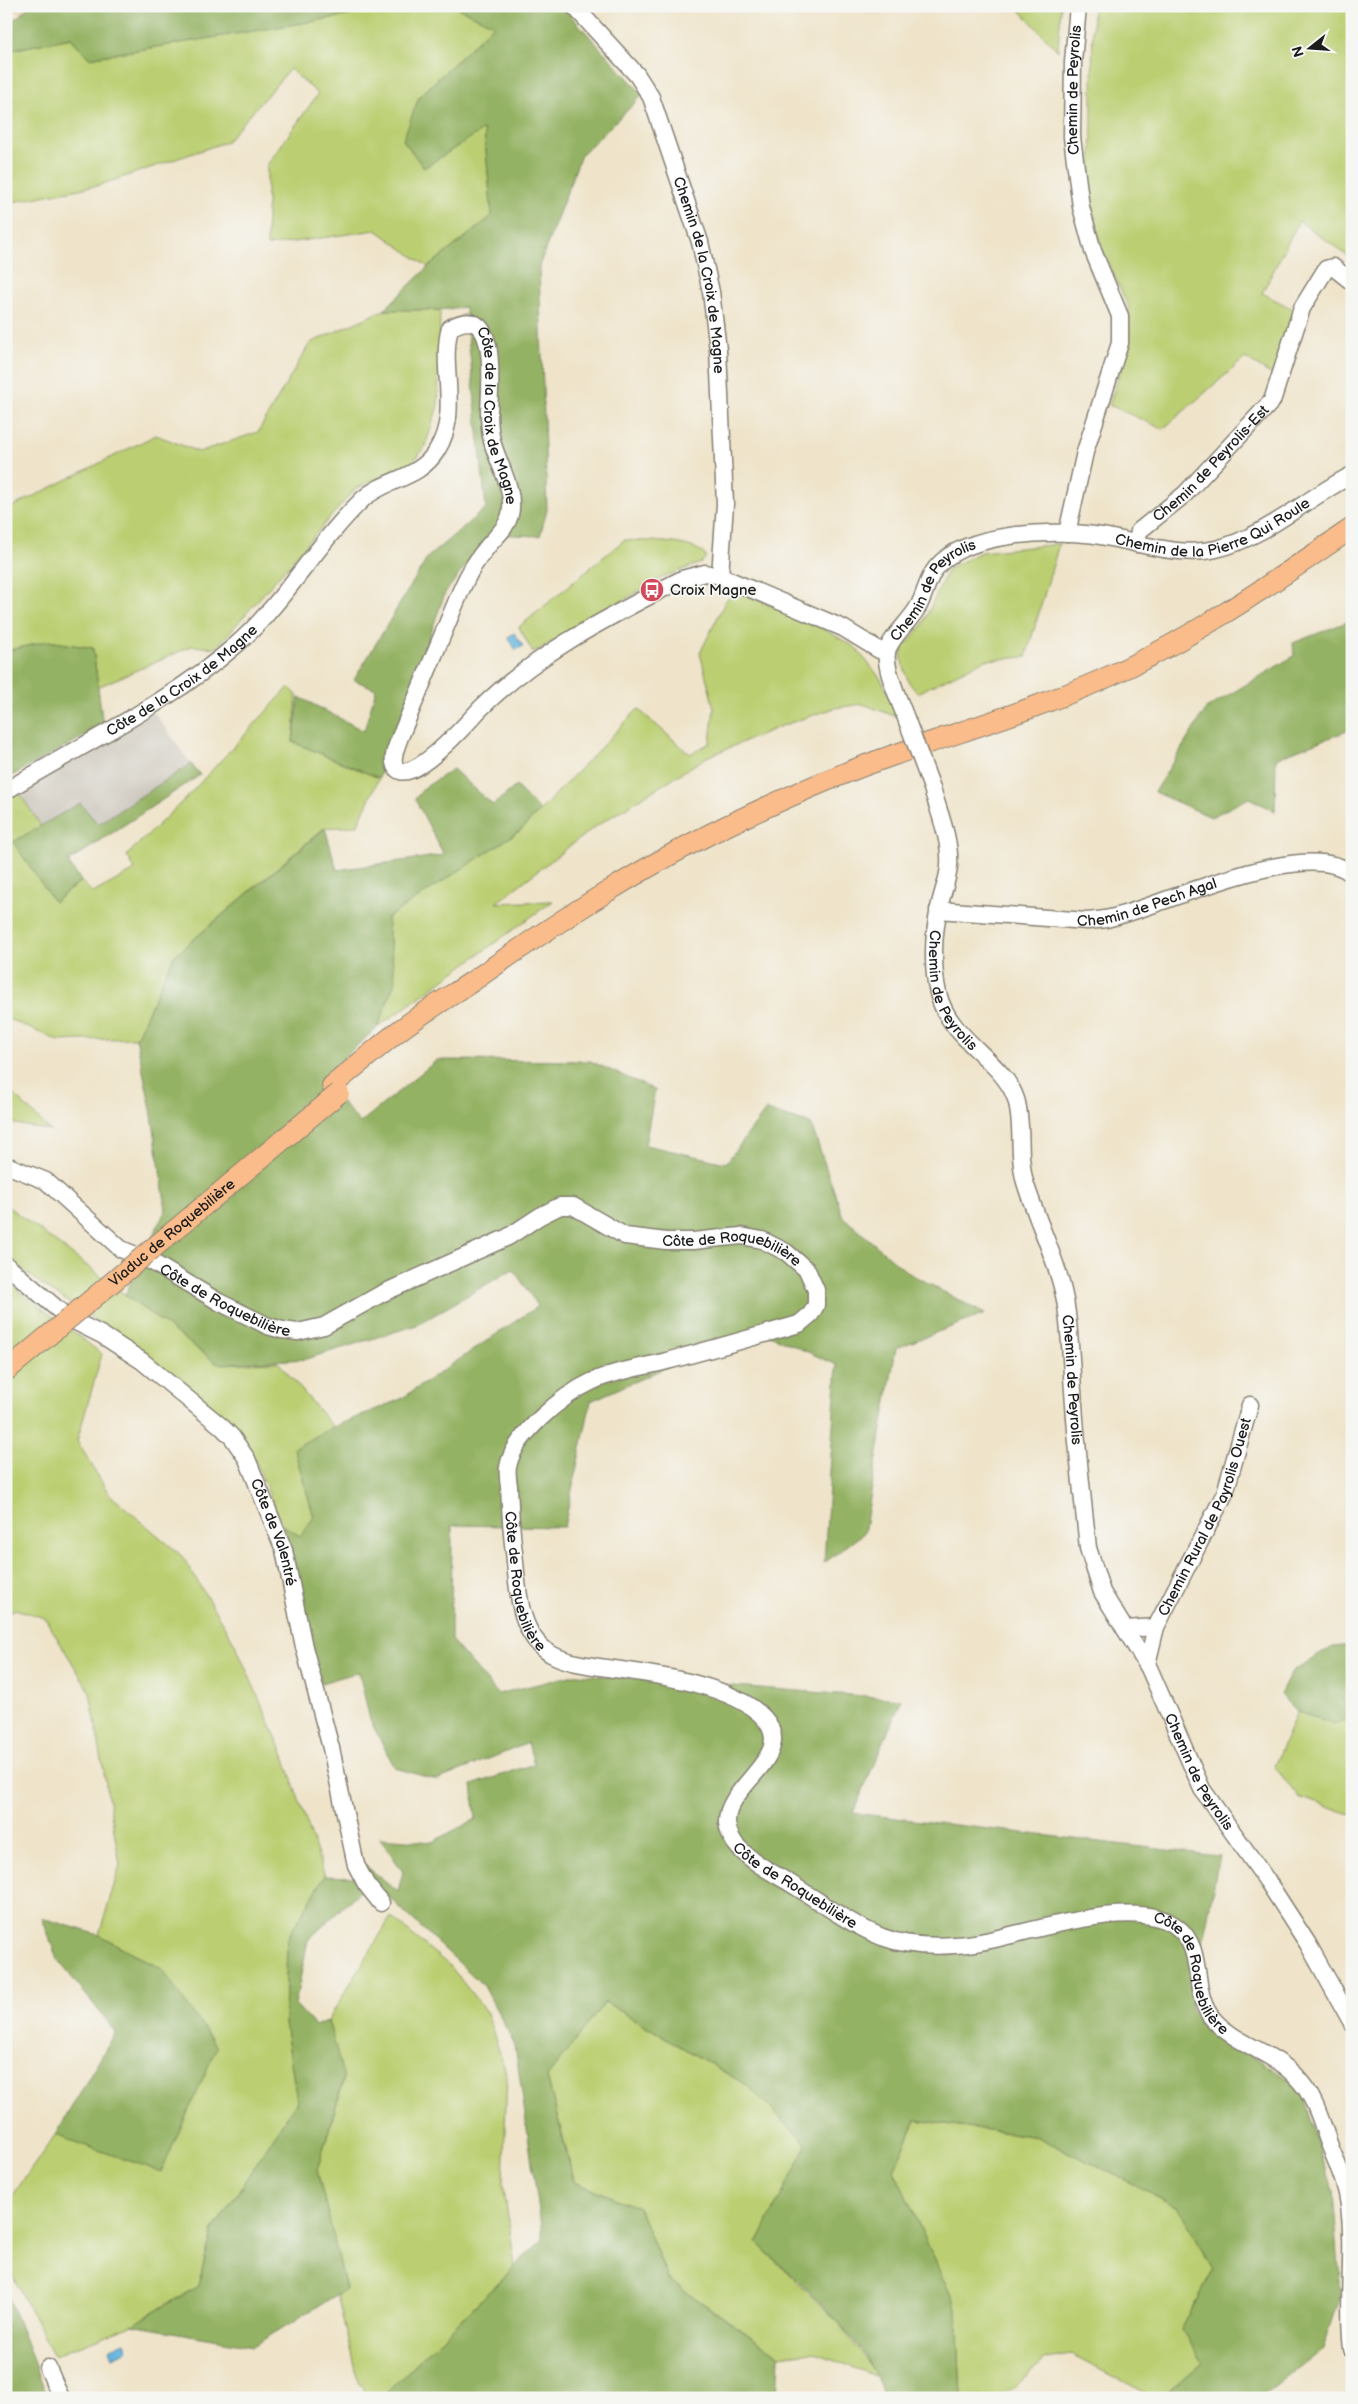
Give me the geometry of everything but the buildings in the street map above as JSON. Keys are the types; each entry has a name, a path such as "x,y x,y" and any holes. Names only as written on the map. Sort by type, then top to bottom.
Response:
{"main road":[{"path":"335,1089 473,981 529,941 599,896 672,853 744,817 888,757 1098,682 1156,654 1211,624 1352,528"},
{"name":"Viaduc de Roquebilière","path":"6,1358 335,1089"},
{"name":"Viaduc de Roquebilière","path":"6,1372 335,1089"}],"street":[{"name":"Chemin de la Croix de Magne","path":"574,6 637,75 650,98 705,260 718,350 725,504 720,576"},
{"name":"Chemin de Peyrolis","path":"1078,6 1073,62 1072,137 1081,206 1093,251 1120,316 1120,343 1085,452 1067,533 998,538 974,542 956,549 935,568 914,615 898,634 887,652 888,669 932,788 950,855 950,868 938,910 934,964 938,994 946,1012 958,1031 1000,1074 1015,1096 1019,1112 1020,1158 1025,1182 1059,1275 1066,1301 1088,1548 1102,1592 1147,1664 1202,1788 1308,1944 1352,2023"},
{"name":"Chemin de Peyrolis-Est","path":"1137,544 1139,531 1185,494 1272,402 1302,308 1326,269 1333,267 1352,282"},
{"name":"Côte de la Croix de Magne","path":"6,791 163,699 209,667 254,628 364,498 411,475 426,464 438,449 447,422 450,391 445,344 450,328 458,323 472,323 482,329 490,349 492,377 489,413 492,441 511,498 510,514 504,529 470,570 400,737 393,760 396,769 402,772 410,772 425,763 496,693 555,648 682,579 705,574 720,576 843,628 879,650 887,652"},
{"name":"Chemin de la Pierre Qui Roule","path":"1067,533 1185,553 1217,549 1253,534 1352,475"},
{"name":"Chemin de Pech Agal","path":"938,910 1087,921 1111,918 1210,884 1273,867 1326,863 1344,868 1352,874"},
{"name":"Côte de Roquebilière","path":"6,1165 46,1181 121,1249 152,1262 219,1302 268,1326 298,1332 324,1326 381,1294 508,1237 540,1216 560,1206 573,1206 625,1236 666,1242 741,1236 762,1240 786,1252 806,1270 816,1290 816,1305 811,1314 799,1324 662,1362 612,1373 588,1383 559,1402 518,1443 508,1467 510,1523 521,1608 528,1629 536,1641 550,1653 566,1659 667,1678 713,1690 740,1701 760,1714 771,1727 773,1744 766,1761 732,1802 727,1820 733,1842 742,1852 758,1863 857,1925 886,1938 914,1945 942,1946 976,1942 1046,1926 1123,1915 1154,1916 1172,1923 1181,1930 1192,1947 1199,1990 1204,2006 1214,2021 1280,2061 1299,2079 1319,2112 1348,2194 1352,2254 1352,2349"},
{"name":"Côte de Valentré","path":"6,1265 68,1318 102,1335 142,1361 222,1427 232,1437 247,1459 284,1550 304,1647 331,1748 356,1865 366,1884 381,1903"},
{"name":"Chemin Rural de Payrolis Ouest","path":"1147,1664 1156,1627 1225,1493 1250,1405"},
{"name":"Chemin Rural de Payrolis Ouest","path":"1124,1629 1156,1627"},
{"path":"48,2368 61,2398"}],"shaded area":[{"path":"8,6 29,6 21,15"},
{"path":"154,712 191,764 98,824 80,803 41,826 19,792"}],"green space":[{"path":"29,6 361,6 351,15 89,58 71,38 6,51 6,24 21,15"},
{"path":"361,6 454,6 494,25 419,97 424,168 484,129 492,216 428,267 376,230 267,246 267,165 318,94 290,69 226,142 100,185 7,203 9,250 6,252 6,51 71,38 89,58 350,15"},
{"path":"454,6 562,6 643,95 581,155 539,266 547,510 540,536 490,534 445,593 379,778 293,742 299,697 364,731 376,689 354,680 428,557 486,508 465,307 440,310 384,310 428,267 492,216 484,129 424,168 403,140 419,97 494,25"},
{"path":"1016,6 1061,6 1058,51"},
{"path":"1093,6 1352,6 1352,259 1299,221 1262,293 1295,310 1277,378 1245,358 1163,429 1109,405 1130,343 1129,308 1102,249 1091,201"},
{"path":"384,310 440,310 438,405 425,447 413,462 355,489 216,648 192,646 98,687 93,648 48,641 6,651 6,510 156,435 199,452 258,432 310,343"},
{"path":"624,540 682,544 701,551 706,557 701,563 663,577 533,653 519,627"},
{"path":"1059,544 1026,657 985,660 917,693 908,681 901,656 903,648 922,626 948,569 981,552"},
{"path":"739,592 820,627 855,647 881,679 900,718 863,704 835,708 784,725 707,757 593,828 496,903 553,901 378,1027 395,981 387,918 521,830 638,709 690,754 710,743 714,708 700,653 726,600"},
{"path":"1352,620 1352,729 1276,758 1275,811 1249,798 1211,817 1154,792 1207,708 1294,656 1293,643"},
{"path":"48,641 93,648 103,726 6,779 6,651"},
{"path":"289,687 297,695 293,742 379,778 357,826 324,828 174,956 136,1038 59,1041 6,1018 6,799 19,792 41,826 14,842 54,902 81,881 93,893 135,870 127,855 186,798"},
{"path":"191,764 200,775 68,862 81,881 54,902 13,842 80,803 98,824"},
{"path":"453,769 493,805 516,786 540,810 521,830 387,918 395,981 378,1027 321,1078 360,1123 437,1060 590,1061 655,1090 645,1145 726,1163 766,1110 811,1124 843,1217 907,1272 985,1314 896,1348 864,1533 824,1563 837,1365 754,1328 591,1401 564,1527 452,1525 451,1640 498,1694 578,1674 902,1699 853,1813 1219,1856 1191,2008 1200,2025 1288,2078 1304,2097 1333,2191 1341,2295 1323,2349 1259,2398 1161,2398 1203,2362 1181,2329 1213,2269 1177,2206 1038,2137 916,2120 894,2170 957,2309 961,2398 884,2398 876,2376 864,2354 848,2334 812,2295 757,2243 807,2145 748,2086 605,2002 547,2077 574,2182 639,2208 668,2279 779,2356 777,2398 381,2398 543,2239 515,2045 484,1986 366,1876 362,1863 398,1891 403,1872 380,1838 432,1842 476,1819 472,1785 534,1764 528,1743 437,1780 395,1768 370,1720 359,1672 321,1683 282,1525 300,1536 314,1517 294,1448 333,1427 401,1399 538,1306 513,1269 417,1325 306,1359 218,1364 125,1295 166,1209 151,1109 136,1038 174,956 325,828 337,870 444,855 415,799 424,788"},
{"path":"6,1087 51,1131 6,1122"},
{"path":"6,1205 218,1364 278,1362 333,1427 294,1448 314,1517 300,1536 282,1525 248,1443 217,1412 135,1346 42,1285 6,1256"},
{"path":"6,1281 102,1354 77,1441 109,1494 182,1556 235,1644 283,1753 325,1876 287,1939 285,2023 297,2101 212,2232 198,2286 132,2325 54,2356 6,2263 6,2205 55,2135 161,2171 162,1969 99,1935 120,1865 90,1692 45,1618 15,1609 6,1615"},
{"path":"1352,1645 1352,1719 1336,1724 1297,1712 1280,1695 1292,1671 1333,1647"},
{"path":"1297,1712 1336,1724 1352,1719 1352,1815 1299,1797 1274,1766"},
{"path":"325,1876 353,1877 362,1889 308,1940 295,2004 315,2026 328,2020 344,2078 317,2170 346,2289 253,2346 132,2325 198,2286 212,2232 297,2101 285,2023 287,1939"},
{"path":"391,1917 451,1967 487,2013 507,2076 503,2182 515,2266 381,2398 369,2398 358,2382 337,2295 346,2288 317,2170 343,2083 328,2020"},
{"path":"42,1918 99,1935 162,1969 217,2047 161,2172 55,2135 116,2032 57,1959"},
{"path":"605,2002 748,2086 808,2145 757,2243 839,2323 878,2377 813,2352 779,2356 668,2279 639,2208 575,2182 547,2077"},
{"path":"916,2120 1038,2137 1177,2206 1213,2269 1181,2329 1203,2362 1161,2398 1155,2398 1071,2355 1045,2359 1001,2398 961,2398 957,2309 894,2170"},
{"path":"7,2294 48,2398 6,2398"}],"water":[{"path":"514,633 523,646 516,650 508,637"},
{"path":"125,2342 128,2350 112,2357 109,2349"}],"place":[{"name":"Croix Magne","path":"652,590"}]}
